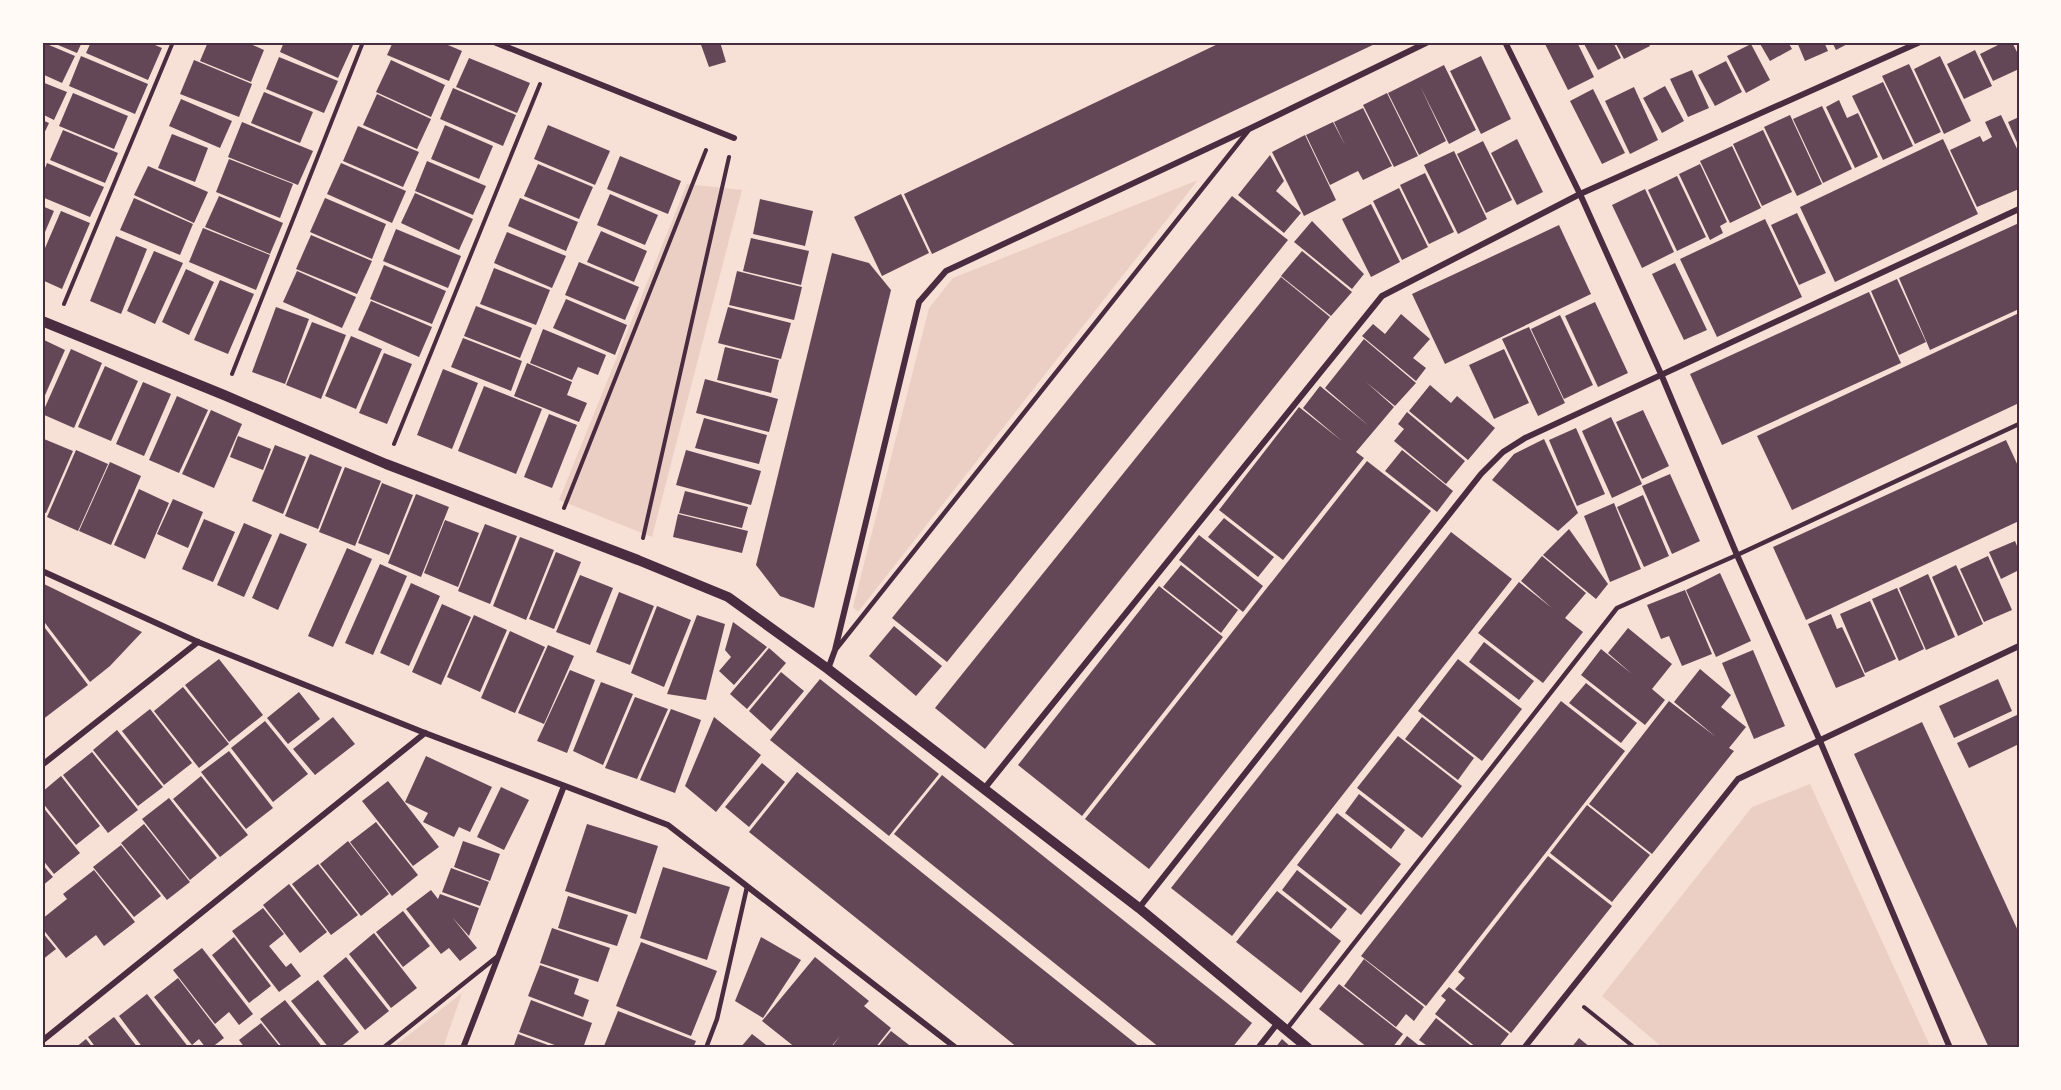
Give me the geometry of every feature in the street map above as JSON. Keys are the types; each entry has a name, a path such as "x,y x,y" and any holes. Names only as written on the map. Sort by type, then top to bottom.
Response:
{"street":[{"path":"494,42 734,138"},
{"path":"828,669 835,650 919,302 946,271 1428,42"},
{"path":"1505,42 1580,194 1661,374 1950,1048"},
{"path":"984,789 1382,296 1580,194 1920,42"},
{"path":"1139,908 1488,466 1503,452 1525,438 2019,209"},
{"path":"42,321 386,464 556,528 728,597 828,669 1139,908 1308,1048"},
{"path":"42,571 198,642 425,734 668,825 956,1048"},
{"path":"42,765 198,642"},
{"path":"1524,1048 1738,778 2019,646"},
{"path":"42,1041 425,734"},
{"path":"463,1048 564,786"},
{"path":"1258,1048 1282,1027"}],"lane":[{"path":"835,650 1249,129"},
{"path":"1282,1027 1617,608 2019,424"},
{"path":"706,1048 717,1019 747,887"},
{"path":"383,1048 498,956"}],"path":[{"path":"55,327 173,42"},
{"path":"224,395 363,42"},
{"path":"386,464 548,63"},
{"path":"556,528 714,131"},
{"path":"638,560 734,138"},
{"path":"1567,994 1635,1048"}],"shaded area":[{"path":"1198,180 858,612 853,607 929,308 953,278"},
{"path":"687,184 742,190 652,537 559,500"},
{"path":"1810,784 1931,1048 1663,1048 1602,996 1752,807"},
{"path":"462,993 443,1048 392,1048"}],"building":[{"path":"42,42 75,56 62,83 42,74"},
{"path":"51,42 82,42 77,53"},
{"path":"91,42 148,42 162,48 148,80 86,53"},
{"path":"208,42 246,42 264,50 251,82 200,61"},
{"path":"284,42 346,42 353,45 338,78 280,52"},
{"path":"393,42 441,42 462,51 449,81 387,55"},
{"path":"700,42 720,42 726,62 709,67"},
{"path":"1222,42 1379,42 932,254 904,194"},
{"path":"1544,42 1577,42 1594,77 1568,90"},
{"path":"1583,42 1613,42 1621,58 1598,70"},
{"path":"1615,42 1648,42 1650,46 1624,59"},
{"path":"1759,42 1788,42 1792,49 1770,61"},
{"path":"1797,42 1824,42 1828,51 1805,61"},
{"path":"1832,42 1851,42 1836,50"},
{"path":"2004,42 2012,42 2019,56 2019,69 1993,81 1980,54"},
{"path":"1751,44 1770,80 1746,93 1727,56"},
{"path":"1975,50 1992,86 1964,99 1947,64"},
{"path":"81,56 148,84 135,114 69,86"},
{"path":"1481,56 1511,119 1481,134 1450,71"},
{"path":"1940,56 1971,121 1944,134 1914,69"},
{"path":"279,57 338,81 324,113 266,89"},
{"path":"469,58 530,83 517,113 456,87"},
{"path":"194,60 252,84 239,117 180,94"},
{"path":"391,60 445,85 431,117 376,92"},
{"path":"1726,61 1742,92 1715,106 1698,75"},
{"path":"1909,64 1941,132 1915,144 1882,76"},
{"path":"1444,65 1476,130 1449,144 1420,86 1446,141 1419,155 1388,93"},
{"path":"1692,70 1709,108 1688,117 1670,79"},
{"path":"42,82 67,92 54,120 42,114"},
{"path":"1883,82 1913,146 1883,160 1852,96"},
{"path":"1665,86 1684,121 1662,133 1643,98"},
{"path":"1634,87 1658,140 1630,154 1605,101"},
{"path":"453,88 516,115 503,146 440,119"},
{"path":"1593,89 1625,153 1602,164 1570,101"},
{"path":"264,92 313,112 300,143 251,123"},
{"path":"73,93 128,116 114,149 59,126"},
{"path":"1387,93 1418,156 1394,167 1363,105"},
{"path":"377,94 431,119 417,149 363,125"},
{"path":"181,99 232,121 220,148 169,126"},
{"path":"1839,100 1847,118 1858,113 1878,157 1855,168 1826,107"},
{"path":"1822,106 1852,169 1823,183 1793,119"},
{"path":"1363,108 1392,166 1363,180 1358,171 1330,185 1306,135 1333,122 1345,145 1334,122"},
{"path":"1790,115 1822,184 1797,196 1764,127"},
{"path":"2001,115 2019,153 2019,189 1977,207 1950,150 1980,136 1983,142 1992,137 1985,122"},
{"path":"2019,117 2019,147 2008,122"},
{"path":"42,120 49,123 42,138"},
{"path":"242,122 313,151 298,185 228,157"},
{"path":"445,125 493,146 479,179 431,159"},
{"path":"548,125 610,151 595,185 534,159"},
{"path":"358,126 419,152 403,187 343,161"},
{"path":"63,130 118,153 105,183 50,160"},
{"path":"1763,130 1792,192 1762,206 1733,144"},
{"path":"172,134 208,148 195,182 158,168"},
{"path":"1305,135 1336,200 1304,216 1272,152"},
{"path":"1517,139 1543,192 1517,205 1491,153"},
{"path":"1943,139 1978,214 1835,282 1800,207"},
{"path":"1483,141 1512,200 1486,213 1457,154"},
{"path":"1732,146 1761,208 1730,223 1700,161"},
{"path":"1454,151 1487,219 1458,234 1424,165"},
{"path":"1270,155 1284,181 1276,191 1301,213 1284,233 1238,195"},
{"path":"620,156 681,181 668,214 607,189"},
{"path":"229,159 293,184 280,218 216,192"},
{"path":"427,161 486,186 473,215 415,191"},
{"path":"47,163 104,187 90,217 42,197 42,176"},
{"path":"341,163 406,191 392,223 327,194"},
{"path":"538,164 593,187 579,219 524,196"},
{"path":"1700,164 1727,222 1720,226 1723,233 1710,240 1679,174"},
{"path":"148,166 208,192 194,223 134,195"},
{"path":"1425,173 1454,232 1429,244 1400,185"},
{"path":"1677,176 1706,237 1677,251 1648,190"},
{"path":"1399,188 1428,247 1402,260 1373,201"},
{"path":"1645,189 1674,252 1642,268 1612,205"},
{"path":"415,193 473,219 459,250 401,223"},
{"path":"610,194 658,215 645,245 597,225"},
{"path":"901,194 929,253 882,276 854,217"},
{"path":"219,196 283,223 270,254 205,227"},
{"path":"1232,196 1288,240 947,662 892,618"},
{"path":"134,198 193,224 180,255 120,230"},
{"path":"325,198 386,224 372,259 310,232"},
{"path":"520,198 578,222 566,251 508,226"},
{"path":"760,199 813,211 805,246 753,234"},
{"path":"1371,204 1400,262 1371,277 1342,219"},
{"path":"42,206 54,211 42,239"},
{"path":"61,211 90,223 62,289 42,280 42,255"},
{"path":"1797,213 1826,273 1799,285 1771,225"},
{"path":"1765,219 1802,297 1717,337 1680,259"},
{"path":"1312,221 1364,274 1352,289 1294,242"},
{"path":"2019,223 2019,309 1930,350 1899,278"},
{"path":"1559,225 1591,294 1445,364 1412,294"},
{"path":"203,228 270,255 256,290 189,262"},
{"path":"396,229 461,256 448,288 383,261"},
{"path":"601,231 647,251 634,282 587,262"},
{"path":"507,232 566,256 552,288 494,263"},
{"path":"311,235 372,261 357,294 296,269"},
{"path":"116,236 147,249 121,314 90,301"},
{"path":"751,238 809,251 801,285 743,271"},
{"path":"154,251 183,263 155,324 127,311"},
{"path":"1302,251 1352,292 1331,316 1281,276"},
{"path":"832,253 869,263 891,290 814,608 780,596 756,565"},
{"path":"579,262 639,287 625,320 565,295"},
{"path":"1675,263 1707,330 1684,340 1652,274"},
{"path":"384,265 446,291 432,324 370,299"},
{"path":"494,268 550,290 536,325 480,304"},
{"path":"186,269 214,282 189,335 162,322"},
{"path":"297,271 356,297 342,328 283,302"},
{"path":"737,271 802,287 794,320 729,305"},
{"path":"1281,277 1330,317 985,749 935,708"},
{"path":"1897,279 1926,342 1899,355 1871,291"},
{"path":"220,280 254,294 228,354 194,340"},
{"path":"1869,292 1901,363 1722,445 1690,374"},
{"path":"566,299 627,325 615,355 553,328"},
{"path":"371,301 432,327 419,357 358,330"},
{"path":"1595,302 1628,373 1598,387 1565,316"},
{"path":"476,306 532,328 520,358 464,336"},
{"path":"276,307 309,319 285,384 252,372"},
{"path":"728,307 791,323 781,359 718,343"},
{"path":"2019,313 2019,403 1792,510 1757,436"},
{"path":"1401,314 1430,339 1413,358 1426,368 1416,381 1362,336 1373,324 1385,334"},
{"path":"1560,315 1593,385 1564,399 1531,329"},
{"path":"312,322 346,335 321,399 286,385"},
{"path":"1529,327 1565,403 1538,416 1502,339"},
{"path":"543,329 606,355 598,375 578,367 572,380 530,363"},
{"path":"351,336 382,349 356,409 325,396"},
{"path":"463,338 522,361 511,391 451,367"},
{"path":"42,339 65,350 42,402"},
{"path":"1364,339 1416,383 1395,406 1366,382 1394,407 1356,452 1364,458 1283,560 1219,510 1299,407 1342,441 1303,408 1320,386 1369,426 1325,388"},
{"path":"725,347 779,360 771,393 717,380"},
{"path":"71,349 102,363 74,428 42,414"},
{"path":"1504,349 1529,403 1494,419 1469,365"},
{"path":"384,353 412,364 387,424 359,413"},
{"path":"527,363 572,382 567,395 587,403 579,422 514,396"},
{"path":"105,366 138,381 111,441 78,427"},
{"path":"443,369 478,383 452,449 417,435"},
{"path":"705,379 778,399 769,432 696,413"},
{"path":"143,382 171,394 144,456 116,444"},
{"path":"1430,385 1451,403 1457,396 1495,428 1468,460 1409,411"},
{"path":"484,386 542,409 516,474 458,451"},
{"path":"177,396 208,410 179,473 149,460"},
{"path":"211,410 242,424 214,488 182,474"},
{"path":"1643,410 1669,466 1642,479 1616,422"},
{"path":"1407,412 1465,461 1446,484 1394,441 1404,429 1398,424"},
{"path":"549,414 577,425 552,488 524,477"},
{"path":"1611,417 1642,484 1612,498 1582,431"},
{"path":"704,418 767,435 759,464 695,448"},
{"path":"1576,428 1605,494 1577,506 1549,440"},
{"path":"238,436 271,449 263,470 230,457"},
{"path":"44,439 73,451 46,513 42,512 42,444"},
{"path":"1544,439 1578,513 1558,531 1492,480 1514,454"},
{"path":"2006,440 2019,468 2019,521 1806,620 1773,547"},
{"path":"275,445 306,457 283,514 252,501"},
{"path":"76,450 108,464 78,531 47,517"},
{"path":"686,450 761,471 751,505 676,485"},
{"path":"1402,450 1453,491 1437,512 1385,471"},
{"path":"310,454 342,467 318,529 285,516"},
{"path":"1367,461 1431,511 1149,869 1085,819"},
{"path":"110,462 141,476 111,545 79,531"},
{"path":"345,467 381,481 355,546 319,532"},
{"path":"1670,474 1700,541 1672,554 1642,486"},
{"path":"382,483 413,495 389,555 358,543"},
{"path":"139,489 169,503 145,559 114,545"},
{"path":"685,491 748,507 742,528 679,513"},
{"path":"416,494 449,507 421,577 388,563"},
{"path":"1643,495 1669,556 1644,567 1617,507"},
{"path":"173,499 203,512 188,548 157,534"},
{"path":"1614,503 1641,569 1610,582 1584,516"},
{"path":"678,514 748,531 742,553 673,537"},
{"path":"1224,518 1274,557 1258,577 1208,537"},
{"path":"204,519 235,532 213,582 182,569"},
{"path":"445,520 479,533 458,587 424,573"},
{"path":"244,523 272,535 244,597 217,585"},
{"path":"485,524 517,536 490,604 458,591"},
{"path":"1569,529 1608,584 1596,599 1543,555"},
{"path":"1451,532 1512,579 1232,936 1171,888"},
{"path":"280,533 307,544 278,610 252,598"},
{"path":"1199,535 1263,586 1243,612 1179,560"},
{"path":"520,537 554,550 526,620 493,606"},
{"path":"2015,541 2019,551 2019,570 2001,579 1989,552"},
{"path":"347,548 372,559 333,647 308,636"},
{"path":"556,552 581,562 554,629 529,619"},
{"path":"1542,556 1586,593 1565,618 1583,632 1543,683 1478,633 1519,582 1552,608 1521,581"},
{"path":"1988,556 2012,610 1984,622 1960,569"},
{"path":"380,564 407,576 373,655 345,643"},
{"path":"1181,565 1238,610 1221,633 1163,587"},
{"path":"1956,565 1983,624 1958,636 1932,577"},
{"path":"1720,573 1751,641 1716,657 1686,590"},
{"path":"1928,574 1955,637 1926,650 1899,588"},
{"path":"580,575 613,588 590,645 556,632"},
{"path":"42,583 142,632 110,666 90,682 42,619"},
{"path":"411,583 440,596 409,666 380,653"},
{"path":"1159,586 1223,637 1082,816 1018,765"},
{"path":"1897,588 1924,649 1899,661 1872,599"},
{"path":"1685,590 1712,654 1682,666 1669,636 1661,639 1647,605"},
{"path":"619,592 654,606 630,665 596,652"},
{"path":"1870,601 1896,659 1865,673 1840,614"},
{"path":"442,604 471,617 441,685 412,672"},
{"path":"657,606 691,620 664,687 631,673"},
{"path":"1831,614 1837,629 1842,627 1865,676 1836,688 1808,624"},
{"path":"474,615 507,630 480,692 447,677"},
{"path":"697,615 725,624 706,700 667,694"},
{"path":"733,622 767,647 734,685 719,671 731,657 725,650"},
{"path":"42,624 88,685 42,720"},
{"path":"894,626 942,666 916,696 869,656"},
{"path":"1628,628 1672,664 1652,689 1665,700 1645,725 1581,675 1601,649 1632,674 1608,653"},
{"path":"510,631 545,647 515,713 481,698"},
{"path":"1484,642 1534,681 1519,700 1469,662"},
{"path":"548,645 574,656 544,724 518,713"},
{"path":"769,648 786,663 747,709 730,694"},
{"path":"1753,650 1785,726 1754,739 1722,663"},
{"path":"219,659 263,715 229,742 185,685"},
{"path":"1458,659 1522,709 1482,761 1418,711"},
{"path":"1700,669 1731,695 1721,707 1746,727 1729,748 1734,751 1652,854 1589,804 1669,701 1716,737 1674,702"},
{"path":"570,670 595,680 567,753 537,741"},
{"path":"781,672 804,691 771,731 749,711"},
{"path":"820,679 939,774 889,836 770,740"},
{"path":"1998,679 2012,711 1954,738 1939,706"},
{"path":"601,682 633,694 603,765 573,751"},
{"path":"1586,683 1637,723 1621,743 1569,703"},
{"path":"183,687 229,744 199,768 154,711"},
{"path":"299,692 320,719 288,744 267,718"},
{"path":"635,697 668,709 637,779 605,768"},
{"path":"1561,701 1625,751 1426,1006 1361,956"},
{"path":"150,709 192,763 164,785 122,731"},
{"path":"671,709 701,720 675,793 640,780"},
{"path":"2019,714 2019,744 1969,768 1957,743"},
{"path":"333,717 355,744 315,775 293,749"},
{"path":"714,717 761,755 716,812 685,786"},
{"path":"1422,717 1474,758 1458,780 1405,739"},
{"path":"265,721 308,774 273,802 231,748"},
{"path":"1922,722 2019,933 2019,1048 1989,1048 1854,754"},
{"path":"117,730 163,787 138,806 93,750"},
{"path":"1398,736 1462,786 1422,838 1357,788"},
{"path":"229,751 273,808 246,829 201,772"},
{"path":"92,752 138,810 108,833 63,775"},
{"path":"426,756 492,787 470,832 459,827 454,837 423,822 428,813 405,802"},
{"path":"762,763 785,782 749,827 725,807"},
{"path":"797,772 1141,1048 1018,1048 749,832"},
{"path":"942,775 1252,1023 1232,1048 1160,1048 894,834"},
{"path":"61,776 100,826 76,845 42,802 42,792"},
{"path":"201,776 248,835 220,857 173,799"},
{"path":"388,781 439,847 413,866 362,801"},
{"path":"501,787 529,800 504,850 477,837"},
{"path":"1359,794 1405,830 1391,849 1345,813"},
{"path":"169,798 217,858 190,880 142,819"},
{"path":"1587,805 1650,855 1612,902 1550,853"},
{"path":"42,806 80,853 54,874 42,859"},
{"path":"1337,813 1401,864 1361,915 1297,865"},
{"path":"376,822 418,875 392,896 350,842"},
{"path":"144,824 190,882 167,900 121,843"},
{"path":"587,824 658,846 636,914 565,891"},
{"path":"348,841 389,894 361,916 320,864"},
{"path":"463,841 500,854 490,881 454,867"},
{"path":"121,845 161,896 134,917 93,867"},
{"path":"1548,856 1612,906 1511,1033 1455,989 1465,978 1458,972"},
{"path":"42,864 53,877 42,886"},
{"path":"318,864 358,915 331,935 292,884"},
{"path":"663,867 730,887 707,960 640,938"},
{"path":"451,868 489,882 480,906 442,892"},
{"path":"94,870 135,922 104,946 96,935 66,958 42,928 42,919 67,899 63,894"},
{"path":"1297,870 1347,909 1331,929 1282,890"},
{"path":"289,884 327,932 300,953 263,905"},
{"path":"431,890 438,899 440,894 479,908 469,936 452,917 477,948 460,961 449,948 441,954 406,909"},
{"path":"1277,891 1341,941 1301,993 1236,942"},
{"path":"568,896 628,915 617,946 558,928"},
{"path":"263,908 284,934 269,946 286,967 291,963 301,976 279,992 232,931"},
{"path":"403,911 430,946 403,967 376,932"},
{"path":"552,928 610,948 598,982 540,963"},
{"path":"42,932 56,949 42,960"},
{"path":"374,933 417,988 391,1008 349,954"},
{"path":"234,937 271,986 249,1003 212,955"},
{"path":"761,937 801,960 763,1018 735,1001"},
{"path":"641,942 717,971 691,1036 616,1006"},
{"path":"202,948 253,1014 239,1025 229,1012 215,1024 173,970"},
{"path":"346,957 389,1011 365,1030 323,976"},
{"path":"815,957 869,1001 864,1006 891,1028 875,1048 831,1048 840,1036 830,1048 796,1048 762,1021"},
{"path":"1364,959 1424,1007 1414,1021 1406,1014 1396,1027 1344,986"},
{"path":"540,965 579,979 574,994 589,1000 583,1017 528,996"},
{"path":"178,978 224,1038 211,1048 206,1048 199,1039 192,1045 154,997"},
{"path":"318,980 359,1032 339,1048 329,1048 291,1001"},
{"path":"1339,984 1403,1034 1392,1048 1368,1048 1319,1009"},
{"path":"1449,987 1509,1034 1498,1048 1477,1048 1435,1014 1446,1000 1441,996"},
{"path":"147,994 189,1048 143,1048 119,1016"},
{"path":"285,1000 323,1048 283,1048 260,1019"},
{"path":"531,1000 592,1023 583,1048 563,1048 519,1032"},
{"path":"618,1011 696,1041 693,1048 610,1048 604,1046"},
{"path":"114,1017 138,1048 96,1048 88,1037"},
{"path":"1436,1018 1474,1048 1430,1048 1419,1040"},
{"path":"261,1023 281,1048 245,1048 239,1040"},
{"path":"891,1031 913,1048 877,1048"},
{"path":"518,1034 556,1048 513,1048"},
{"path":"752,1034 770,1048 740,1048"},
{"path":"1407,1036 1422,1048 1398,1048"},
{"path":"1579,1038 1591,1048 1571,1048"},
{"path":"86,1039 93,1048 75,1048"},
{"path":"1282,1039 1292,1048 1275,1048"}]}
